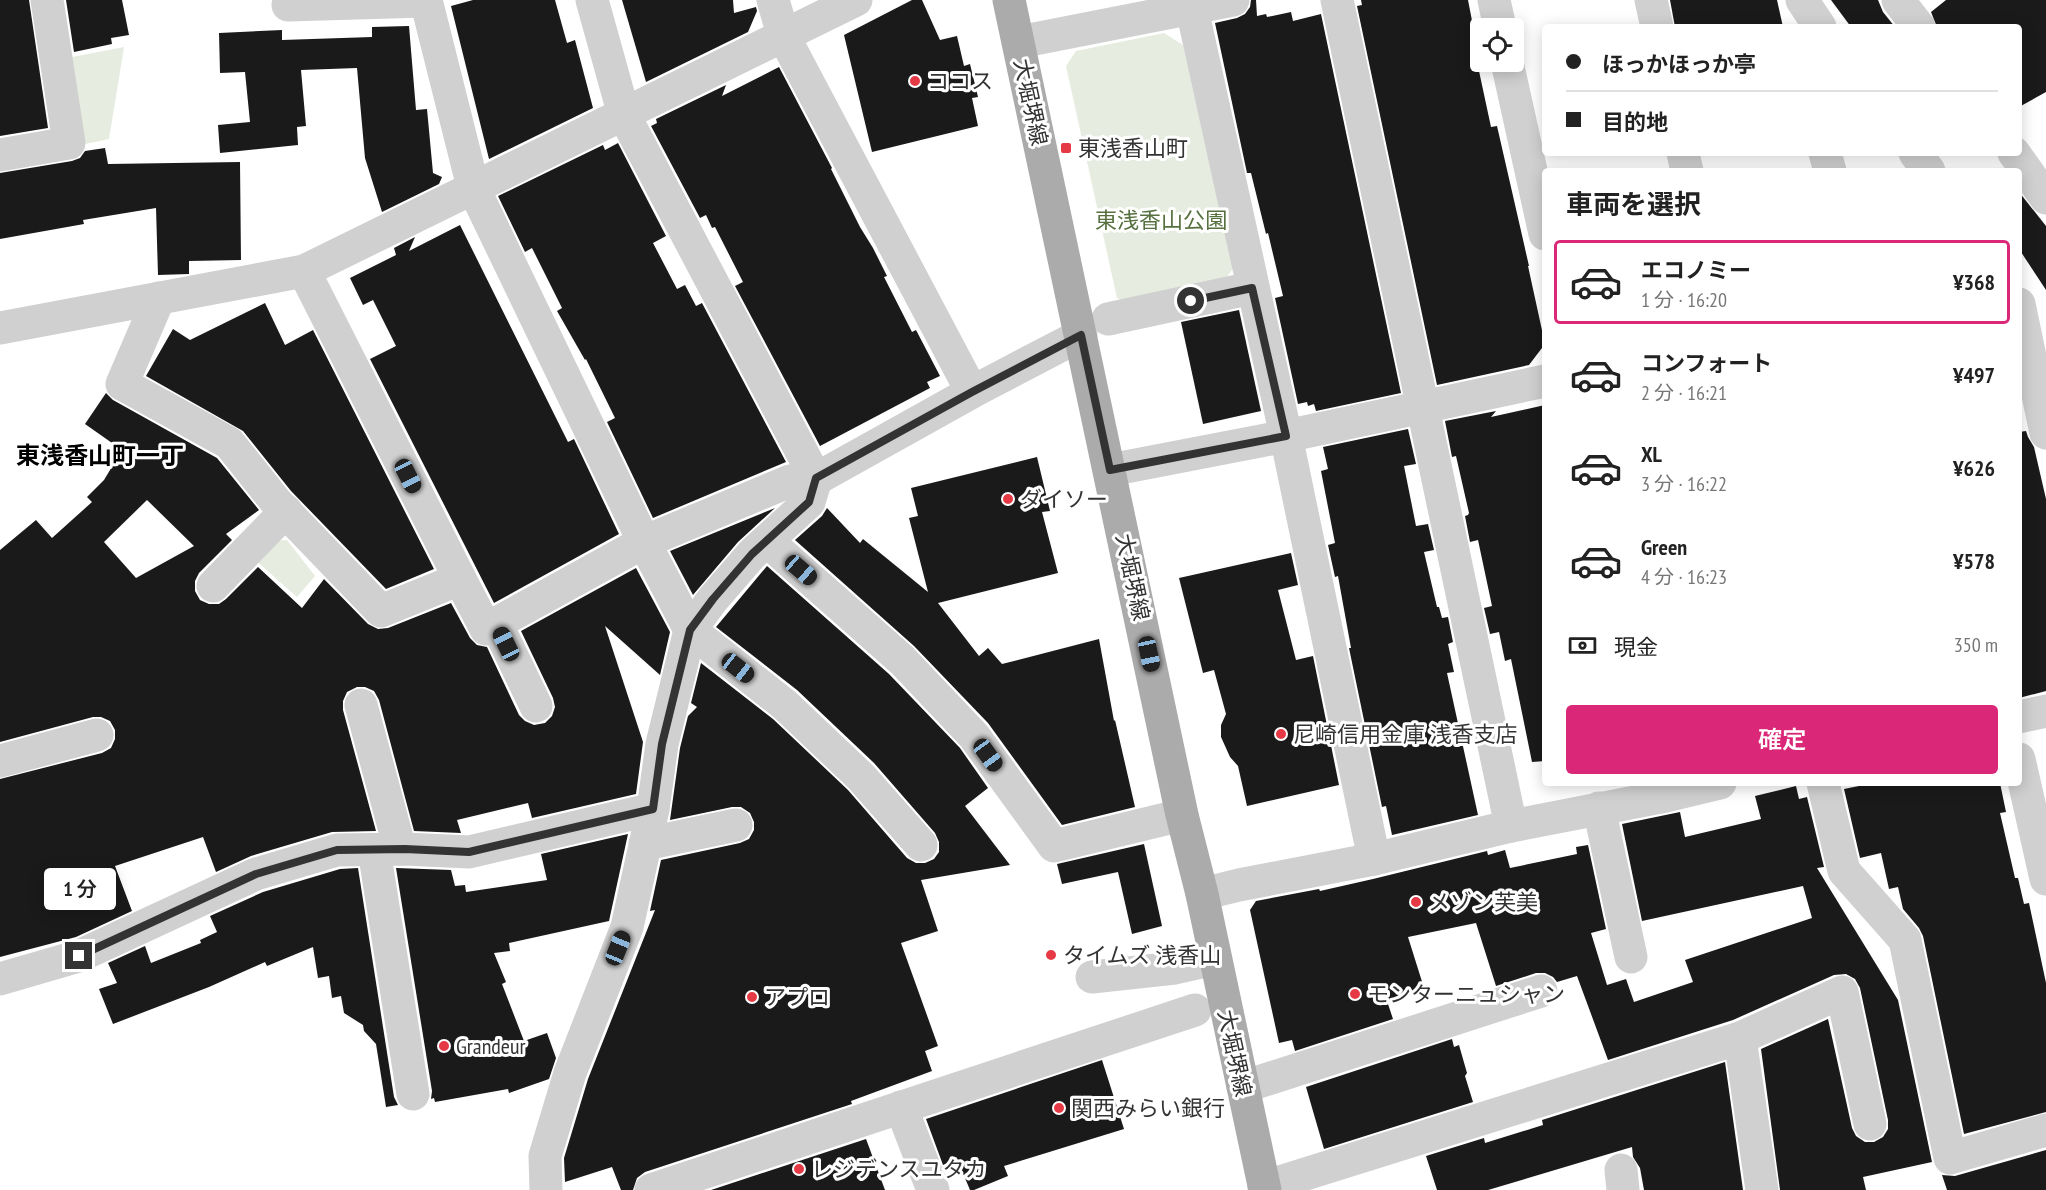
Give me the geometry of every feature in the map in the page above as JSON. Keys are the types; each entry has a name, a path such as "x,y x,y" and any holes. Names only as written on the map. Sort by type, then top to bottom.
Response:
{"main road":[{"name":"大堀堺線","path":"1009,0 1018,42 1095,327 1110,470 1182,815 1202,894 1264,1189"}],"street":[{"path":"0,155 69,143 47,0"},
{"path":"288,4 426,0 473,187 644,542 690,630 785,705 861,777 921,845"},
{"path":"544,1189 544,1156 570,1073 627,927 653,809 662,744 690,630 752,554 809,502 816,478 624,115 592,0"},
{"path":"773,0 783,35 972,392"},
{"path":"0,328 304,271 856,0"},
{"path":"1018,42 1191,4 1233,0"},
{"path":"1337,0 1511,826"},
{"path":"1494,0 1498,18"},
{"path":"1651,0 1655,24"},
{"path":"1788,0 1793,24"},
{"path":"1802,0 1818,24"},
{"path":"1898,0 1917,24"},
{"path":"1191,4 1286,436 1374,859"},
{"path":"1509,72 1542,220"},
{"path":"1917,156 1927,168"},
{"path":"2016,156 2046,198"},
{"path":"304,271 486,629 644,542 790,481 816,478 1095,327 1252,288"},
{"path":"2022,291 2046,323"},
{"path":"159,297 122,384 229,443 286,511 381,611 460,579"},
{"path":"2022,318 2046,433"},
{"path":"1110,470 1286,436 1542,382"},
{"path":"213,586 286,511"},
{"path":"767,541 902,660 974,736 1054,846 1182,815"},
{"path":"496,623 536,706"},
{"path":"362,705 387,849 413,1094"},
{"path":"2022,716 2046,711"},
{"path":"0,761 97,735"},
{"path":"2022,772 2046,879"},
{"path":"1202,894 1374,859 1511,826 1599,808 1665,789 1692,786"},
{"path":"1824,786 1844,871 1905,940 1950,1158 2046,1130"},
{"path":"1599,808 1631,957"},
{"path":"0,979 79,956 256,874 337,850 469,852 653,809"},
{"path":"645,844 736,825"},
{"path":"1092,976 1175,968 1215,959"},
{"path":"1243,1087 1540,991"},
{"path":"1264,1189 1740,1038 1842,992 1870,1124"},
{"path":"651,1190 1195,1010"},
{"path":"1740,1038 1762,1190"},
{"path":"901,1107 933,1190"}],"green space":[{"name":"東浅香山公園","path":"1164,33 1183,45 1233,268 1224,282 1124,301 1117,298 1066,66 1076,51"},
{"path":"124,47 109,139 85,144 72,57"},
{"path":"287,540 315,576 297,597 253,558 268,541"}],"building":[{"path":"0,0 29,0 48,128 0,136"},
{"path":"66,0 122,0 129,35 111,38 112,44 74,52"},
{"path":"473,0 555,0 567,43 575,40 593,108 489,159 451,6"},
{"path":"622,0 733,0 734,13 756,7 757,11 748,32 646,82"},
{"name":"ココス","path":"912,0 922,0 940,40 957,36 964,66 970,64 978,97 972,98 978,126 872,152 844,35"},
{"path":"1251,0 1256,0 1257,16 1266,14 1267,17 1291,12 1293,21 1321,14 1401,393 1316,411 1314,404 1308,406 1307,402 1298,404 1275,298 1283,296 1251,173 1247,173 1215,23 1245,14 1250,7"},
{"path":"1361,0 1468,0 1471,18 1470,72 1479,72 1491,127 1497,126 1542,330 1542,348 1529,365 1437,385 1357,6 1362,5"},
{"path":"1670,0 1777,0 1782,24 1674,24"},
{"path":"1831,0 1878,0 1883,12 1893,24 1849,24"},
{"path":"1946,0 2046,0 2046,92 2022,105 2022,24 1936,24 1931,12"},
{"path":"409,26 416,110 427,109 433,173 442,177 439,184 382,212 365,158 357,68 301,70 306,126 297,127 298,145 220,153 218,125 250,122 245,72 220,73 219,33 282,30 282,40 372,37 372,27"},
{"path":"779,67 860,227 873,248 887,276 884,277 912,332 916,330 940,376 927,382 930,388 820,446 735,286 743,282 715,227 712,228 706,215 700,218 651,126 657,123 656,119 726,85 722,96"},
{"path":"618,143 666,236 653,243 677,289 685,285 696,306 702,303 786,462 653,518 607,422 615,418 586,359 557,311 562,308 532,248 525,252 498,196 603,145 605,150"},
{"path":"105,148 108,164 240,162 241,260 189,261 189,274 158,275 156,208 83,220 84,224 0,239 0,173 72,161 80,158 85,151"},
{"path":"2022,196 2046,226 2046,290 2022,254"},
{"path":"460,225 568,442 574,439 619,534 494,603 370,359 396,346 373,300 363,305 350,278 396,255 394,248 415,237 409,251"},
{"path":"265,303 285,345 313,330 434,569 386,589 291,491 243,431 146,376 173,329 190,340"},
{"path":"1239,310 1261,411 1203,424 1181,322"},
{"path":"106,393 113,400 217,458 259,510 226,534 232,540 199,573 195,581 195,591 200,600 209,604 219,604 258,567 302,608 324,579 368,624 378,629 388,628 451,603 470,638 477,645 487,647 519,715 534,725 545,723 552,716 555,707 553,698 521,631 636,568 670,632 660,675 605,626 643,742 636,794 532,818 528,803 457,820 461,833 414,831 379,700 374,691 365,687 357,687 347,692 343,701 343,710 376,831 332,832 251,856 216,872 203,837 115,866 132,911 76,937 0,957 0,779 102,753 111,748 115,739 115,730 110,721 101,717 93,717 0,742 0,550 36,520 52,538 92,502 87,497 104,480 122,450 85,424","holes":["147,500 194,546 136,578 104,542"]},
{"path":"1542,406 1542,761 1532,762 1511,659 1505,661 1499,632 1490,634 1484,608 1492,606 1478,540 1470,542 1465,516 1469,513 1456,456 1452,457 1445,421 1496,411 1491,417"},
{"path":"1408,429 1416,464 1404,466 1416,526 1428,524 1434,550 1424,552 1437,607 1439,607 1442,618 1448,617 1453,642 1448,644 1454,672 1447,673 1478,815 1392,835 1386,806 1382,807 1349,648 1351,648 1338,576 1335,577 1328,545 1335,543 1321,471 1328,469 1323,447"},
{"path":"2026,431 2034,447 2046,499 2046,691 2022,697 2022,432"},
{"path":"1037,457 1050,511 1042,512 1058,573 938,603 979,656 988,648 1002,664 1099,639 1114,721 1135,807 1062,825 988,723 914,646 795,540 822,516 827,508 860,543 863,539 928,592 909,518 918,516 911,488"},
{"path":"775,508 738,542 693,595 670,551"},
{"path":"1291,553 1298,585 1278,590 1296,660 1313,656 1339,785 1247,806 1238,766 1230,757 1221,737 1221,725 1226,714 1214,670 1203,673 1179,578"},
{"path":"767,566 889,674 960,748 988,788 965,806 1010,865 921,880 938,931 901,943 938,1046 925,1051 932,1071 851,1101 852,1104 645,1172 637,1178 633,1190 621,1190 612,1167 565,1182 564,1158 588,1079 655,910 650,911 661,860 740,843 749,839 754,830 754,822 750,813 741,807 670,820 680,748 688,716 697,707 691,703 701,663 773,719 848,790 907,858 916,863 925,863 934,859 939,852 939,842 935,833 874,763 797,690 716,627"},
{"path":"1796,786 1799,799 1807,797 1824,867 1817,868 1898,1000 1932,1162 1863,1177 1866,1190 1780,1190 1761,1049 1828,1019 1852,1128 1856,1136 1865,1142 1874,1142 1883,1137 1888,1129 1860,988 1855,979 1846,974 1834,975 1733,1020 1608,1060 1577,976 1557,982 1545,973 1536,973 1496,986 1476,923 1408,937 1424,988 1387,1001 1393,1019 1295,1051 1292,1040 1279,1043 1250,910 1256,901 1319,889 1320,891 1487,851 1488,855 1505,850 1510,868 1577,854 1576,847 1588,845 1606,929 1591,933 1607,985 1626,979 1634,1002 1693,982 1685,960 1812,918 1803,886 1642,921 1622,824 1680,812 1685,837 1761,819 1755,796"},
{"path":"1859,786 2001,786 2006,812 2000,813 2015,878 2018,878 2024,904 2029,903 2046,983 2046,1112 1964,1134 1923,936 1903,909 1898,887 1889,889 1881,853 1860,858 1844,789"},
{"path":"628,834 609,921 509,943 510,951 494,953 506,982 502,984 524,1041 547,1033 556,1058 549,1079 509,1093 508,1089 435,1102 434,1098 431,1099 432,1091 396,868 451,870 455,886 465,885 466,892 547,880 541,854"},
{"path":"1144,844 1162,926 1132,934 1118,872 1062,884 1057,864"},
{"path":"358,868 394,1097 398,1105 386,1107 376,1044 364,1031 363,1025 344,1013 341,996 332,998 329,976 318,978 313,947 267,966 265,962 209,987 113,1024 99,989 117,983 108,963 145,946 151,963 201,943 200,940 217,932 210,916 263,892 340,869"},
{"path":"1452,1039 1454,1047 1459,1045 1473,1102 1324,1149 1306,1087"},
{"path":"1102,1060 1124,1129 1004,1166 1008,1176 974,1190 970,1190 957,1159 943,1165 926,1119"},
{"path":"1725,1062 1743,1190 1644,1190 1640,1168 1633,1157 1632,1147 1488,1190 1437,1190 1426,1156 1484,1138 1485,1143 1543,1125 1542,1120"},
{"path":"866,1139 885,1190 711,1190"},
{"path":"2046,1150 2046,1190 1947,1190 1942,1175 1955,1176"}],"place":[{"name":"ココス","path":"915,81"},
{"name":"東浅香山町","path":"1066,148"},
{"name":"ダイソー","path":"1008,499"},
{"name":"尼崎信用金庫 浅香支店","path":"1281,734"},
{"name":"メゾン芙美","path":"1416,902"},
{"name":"タイムズ 浅香山","path":"1051,955"},
{"name":"モンターニュシャン","path":"1355,994"},
{"name":"アプロ","path":"752,997"},
{"name":"Grandeur","path":"444,1046"},
{"name":"関西みらい銀行","path":"1059,1108"},
{"name":"レジデンスユタカ","path":"799,1169"}],"district":[{"name":"東浅香山町一丁","path":"100,456"}],"route":[{"path":"79,956 256,874 337,850 405,849 469,852 653,809 662,744 690,630 752,554 809,502 816,478 1081,335 1110,470 1286,436 1252,288 1191,301"}]}
